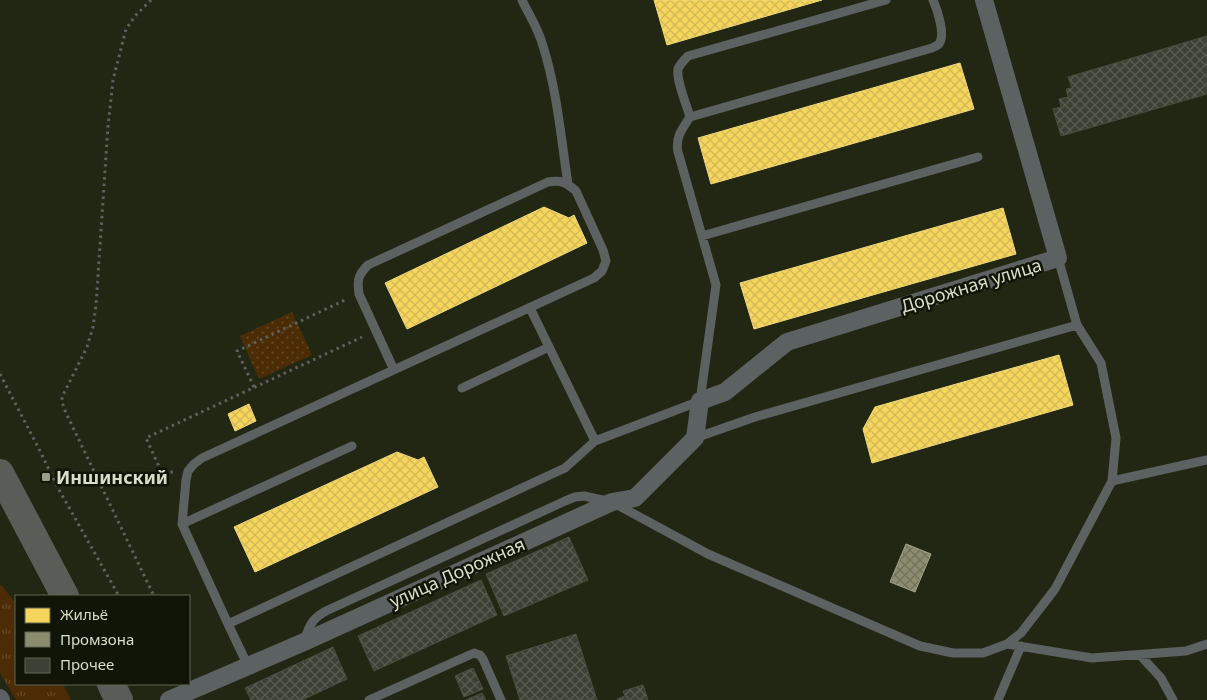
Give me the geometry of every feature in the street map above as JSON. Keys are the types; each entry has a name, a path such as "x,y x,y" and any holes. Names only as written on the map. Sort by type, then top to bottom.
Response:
{"highway":[{"path":"0,473 64,595"},
{"path":"112,685 119,700"}],"street":[{"name":"Дорожная улица","path":"700,401 725,392 787,342 1058,258 984,0"},
{"path":"695,438 700,401"},
{"name":"улица Дорожная","path":"169,700 304,642 612,502 635,498 695,438"}],"lane":[{"path":"522,0 543,44 548,61 568,184"},
{"path":"690,118 678,78 678,69 688,56 886,0"},
{"path":"228,624 565,468 595,442 700,401 716,285 677,145 678,136 690,118 932,48 939,44 942,37 942,28 932,0"},
{"path":"702,236 978,157"},
{"path":"248,666 182,524 188,471 202,458 530,308 594,278 602,271 606,261 603,250 576,191 568,184 558,181 548,182 368,265 361,272 357,283 359,294 394,370"},
{"path":"612,502 708,554 920,646 953,653 983,653 1007,644 1021,633 1055,589 1112,481 1116,438 1101,363 1077,325 1058,258"},
{"path":"530,308 595,442"},
{"path":"695,438 754,417 1077,325"},
{"path":"462,388 549,347"},
{"path":"182,524 352,446"},
{"path":"1112,481 1207,460"},
{"path":"1007,644 1092,658 1186,651 1207,644"},
{"path":"998,700 1021,646"},
{"path":"368,700 474,653 480,655 483,659 501,700"},
{"path":"1140,655 1161,678 1173,700"}],"path":[{"path":"151,0 135,16 126,30 113,80 93,326 87,347 62,397 62,402 154,595"},
{"path":"254,387 237,351 359,294"},
{"path":"188,471 162,473 146,438 376,330"},
{"path":"0,374 58,488 117,595"}],"green space":[{"path":"292,312 312,355 259,379 240,336"},
{"path":"0,585 15,603 15,685 64,685 71,700 16,700 0,673"}],"building: Жильё":[{"path":"654,0 822,0 667,45"},
{"path":"960,63 974,109 711,184 698,138"},
{"path":"544,207 569,218 574,215 587,243 407,329 385,283"},
{"path":"1003,208 1016,254 754,329 740,283"},
{"path":"1059,355 1073,405 872,463 863,429 875,407"},
{"path":"249,404 256,421 235,431 228,414"},
{"path":"397,452 418,460 424,457 438,487 255,572 234,527"}],"building: Промзона":[{"path":"906,544 931,554 915,592 890,582"}],"building: Прочее":[{"path":"1207,36 1207,94 1061,136 1053,109 1061,107 1059,99 1068,97 1066,89 1072,88 1068,77"},
{"path":"569,537 588,580 504,616 486,574"},
{"path":"481,580 497,615 374,671 358,636"},
{"path":"576,634 597,700 520,700 506,656"},
{"path":"333,647 347,679 302,700 251,700 245,688"},
{"path":"473,668 483,689 464,697 455,676"},
{"path":"643,685 648,700 617,699 625,696 623,691"},
{"path":"482,693 486,700 466,700"}],"place":[{"name":"Иншинский","path":"46,477"}]}
